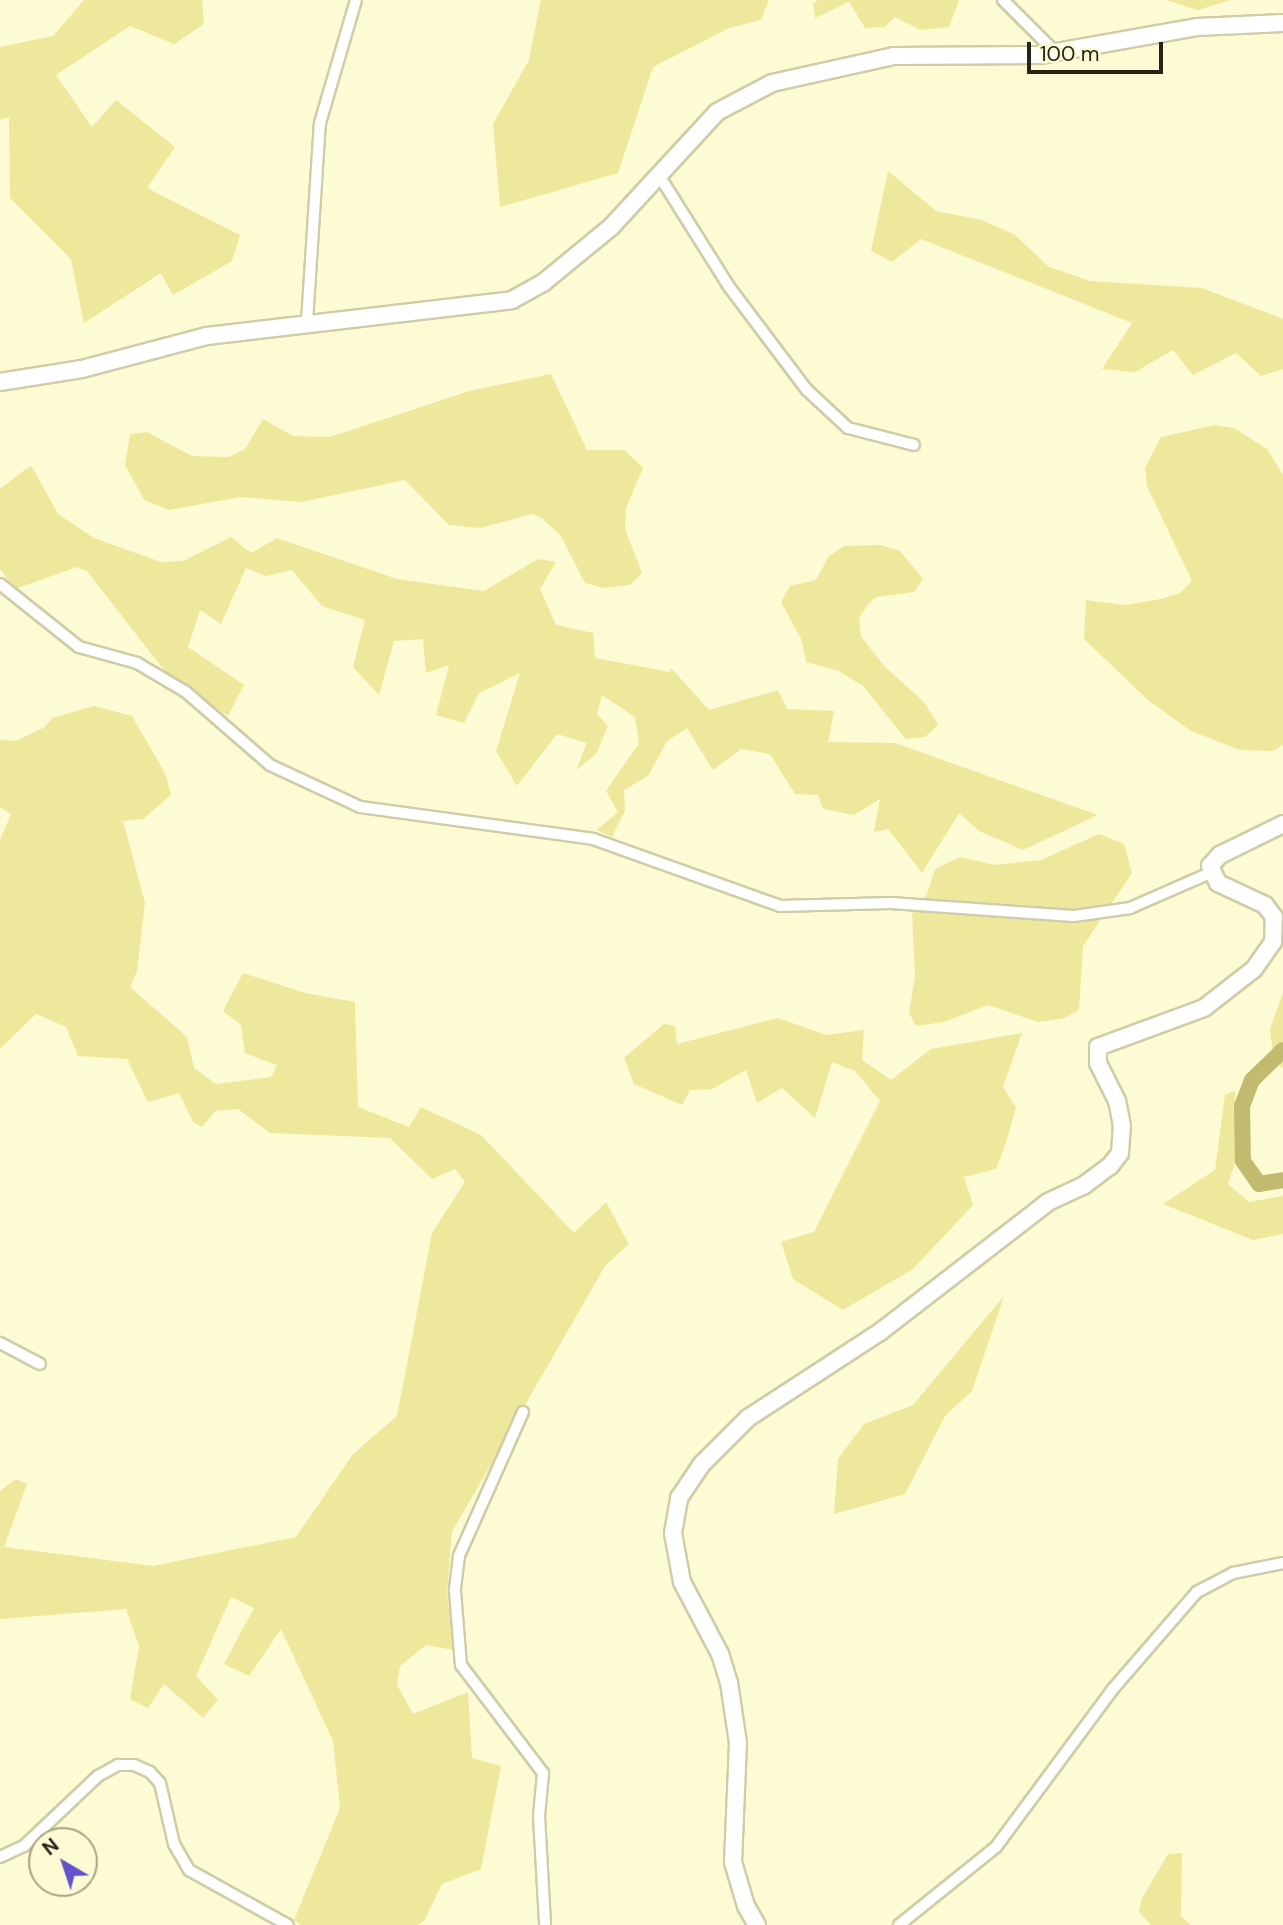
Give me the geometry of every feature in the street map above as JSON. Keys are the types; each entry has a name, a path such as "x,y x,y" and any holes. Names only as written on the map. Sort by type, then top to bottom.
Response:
{"street":[{"path":"307,323 319,132 355,0"},
{"path":"1003,0 1056,53"},
{"path":"0,382 82,369 183,340 307,323 467,309 512,300 578,255 660,177 717,112 772,83 894,56 1056,53 1197,27 1283,23"},
{"path":"660,177 730,288 807,390 848,428 914,445"},
{"path":"0,584 79,647 137,663 186,692 270,765 359,807 593,839 780,906 891,903 1074,916 1130,908 1210,873"},
{"path":"1210,873 1214,859 1283,824"},
{"path":"757,1925 741,1893 733,1862 738,1743 729,1683 720,1654 682,1582 673,1533 679,1498 701,1465 748,1418 880,1332 1039,1209 1110,1166 1120,1153 1122,1126 1117,1101 1098,1063 1098,1047 1204,1009 1245,979 1273,942 1276,925 1271,911 1218,883 1210,873"},
{"path":"0,1343 40,1364"},
{"path":"523,1412 459,1556 455,1602 461,1665 543,1773 540,1828 545,1925"},
{"path":"899,1925 996,1847 1112,1690 1197,1592 1233,1573 1283,1563"},
{"path":"0,1857 24,1846 98,1776 118,1765 134,1765 150,1772 159,1783 174,1844 189,1870 288,1925"}],"shaded area":[{"path":"84,0 202,0 204,24 174,44 130,26 56,75 92,127 116,100 175,147 147,188 240,235 232,261 173,295 161,273 84,323 71,259 10,198 9,117 0,120 0,47 53,36"},
{"path":"541,0 769,0 761,20 729,28 653,67 618,173 500,207 493,124 529,60"},
{"path":"818,0 959,0 949,27 921,30 895,17 885,27 865,28 849,2 815,18 813,4"},
{"path":"1166,0 1231,0 1198,10"},
{"path":"888,171 936,211 982,220 1015,235 1049,267 1090,281 1202,288 1283,319 1283,369 1261,376 1236,353 1193,375 1173,350 1135,372 1102,369 1132,323 921,239 892,262 871,251"},
{"path":"551,374 587,450 624,450 643,468 626,508 625,529 642,573 630,585 603,588 585,583 561,536 542,518 532,514 480,528 449,525 405,480 301,502 241,497 169,510 144,500 125,465 130,434 147,432 192,456 229,457 245,449 263,419 293,436 330,437 469,391"},
{"path":"1215,425 1234,428 1267,449 1283,475 1283,745 1273,751 1240,750 1191,731 1149,701 1084,639 1086,600 1124,605 1161,599 1180,593 1192,581 1147,486 1145,468 1161,437"},
{"path":"31,465 58,514 94,538 161,562 183,561 231,537 251,553 277,538 397,579 484,591 538,559 556,562 540,589 556,625 593,633 595,658 670,672 671,668 709,710 778,690 787,709 834,711 828,742 895,743 1098,815 1023,850 979,831 959,813 922,873 888,829 874,832 880,799 854,815 823,809 818,795 795,794 770,754 741,749 713,770 687,728 667,741 648,776 624,790 625,811 612,837 597,830 618,812 606,791 639,743 635,717 602,695 597,714 608,726 596,754 576,770 587,743 557,734 517,786 496,751 520,673 479,693 464,723 436,715 449,665 426,673 423,639 394,641 379,695 353,667 365,620 322,606 292,570 266,576 246,568 221,624 200,610 188,647 244,685 228,716 170,678 87,571 77,567 15,589 0,569 0,489"},
{"path":"881,545 900,551 923,579 914,592 877,597 869,603 859,618 861,636 884,666 924,702 938,725 925,737 906,739 863,686 839,671 806,662 802,641 781,602 790,586 816,580 829,556 844,546"},
{"path":"94,706 132,716 165,773 171,795 143,819 123,821 145,903 137,971 130,987 187,1037 194,1068 216,1084 271,1077 277,1065 245,1053 241,1025 223,1011 243,973 305,993 355,1002 358,1107 409,1127 421,1107 481,1135 574,1233 606,1202 629,1244 605,1266 452,1532 447,1592 454,1650 426,1645 400,1666 397,1685 413,1714 468,1692 472,1758 501,1766 481,1869 442,1884 424,1921 417,1925 301,1925 294,1920 340,1808 333,1741 281,1629 249,1676 224,1664 254,1608 231,1597 196,1676 218,1700 203,1718 164,1684 148,1708 130,1699 139,1646 126,1609 0,1619 0,1491 16,1479 27,1484 4,1547 153,1566 296,1537 353,1454 397,1416 432,1233 465,1182 455,1169 432,1179 390,1138 270,1133 238,1109 215,1111 202,1127 193,1122 179,1093 148,1102 127,1059 78,1056 66,1027 36,1014 0,1049 0,840 11,814 0,807 0,740 16,741 45,727 52,718"},
{"path":"1099,834 1124,844 1132,873 1083,946 1079,1010 1065,1018 1038,1022 988,1005 944,1022 916,1026 909,1013 915,976 912,914 927,894 935,869 960,857 995,865 1041,860"},
{"path":"1283,993 1283,1068 1274,1062 1270,1029"},
{"path":"778,1018 826,1035 864,1030 862,1060 891,1080 931,1049 1022,1033 1003,1087 1016,1107 996,1169 964,1177 973,1205 913,1269 843,1310 793,1279 781,1242 814,1232 880,1101 855,1071 832,1062 815,1118 782,1088 757,1103 746,1070 712,1089 690,1090 682,1105 634,1084 624,1058 664,1024 675,1026 677,1044"},
{"path":"1235,1091 1236,1160 1228,1184 1249,1202 1283,1196 1283,1234 1253,1240 1163,1204 1215,1170 1225,1095"},
{"path":"1004,1296 972,1391 945,1416 905,1494 834,1514 838,1459 864,1424 913,1405"},
{"path":"1182,1853 1181,1916 1191,1925 1151,1925 1139,1912 1141,1900 1168,1854"}],"waterway":[{"path":"1283,1050 1252,1080 1242,1106 1243,1161 1259,1184 1283,1180"}]}
